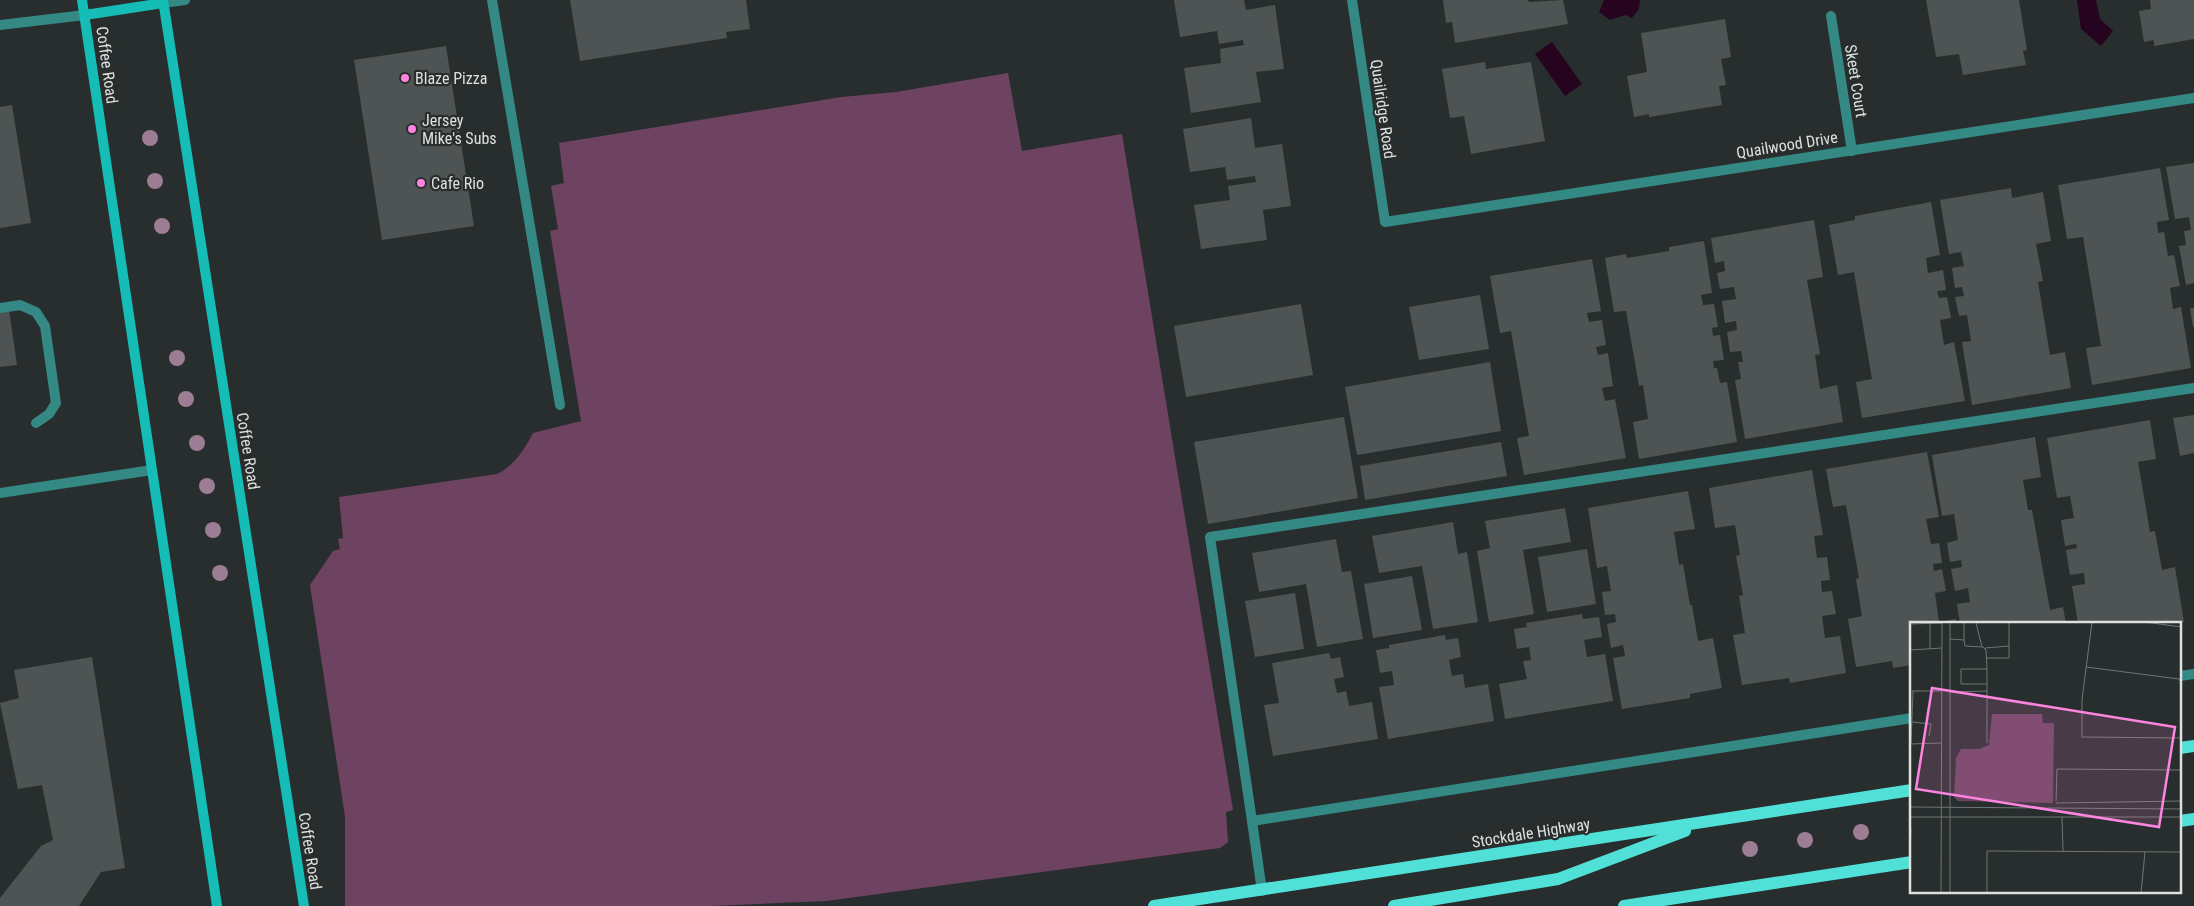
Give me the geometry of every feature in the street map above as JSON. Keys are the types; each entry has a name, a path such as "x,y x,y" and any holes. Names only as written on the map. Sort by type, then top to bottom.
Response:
{"main road":[{"name":"Coffee Road","path":"82,0 217,906"},
{"name":"Coffee Road","path":"163,2 304,906"},
{"path":"85,15 163,2"},
{"name":"Stockdale Highway","path":"1154,906 1708,823 1910,790"},
{"path":"1394,906 1558,878 1708,823"},
{"path":"1624,906 1910,862"}],"street":[{"path":"163,2 185,0"},
{"path":"492,0 560,405"},
{"name":"Quailridge Road","path":"1352,0 1385,222"},
{"path":"0,26 85,15"},
{"name":"Skeet Court","path":"1831,16 1852,151"},
{"name":"Quailwood Drive","path":"1385,222 2194,98"},
{"path":"0,308 20,305 36,312 45,326 56,403 49,414 36,423"},
{"path":"1262,891 1210,538 2194,388"},
{"path":"0,493 152,470"},
{"path":"1252,821 1910,718"}],"shaded area":[{"path":"1604,0 1640,0 1639,9 1632,18 1625,15 1610,20 1599,12"},
{"path":"2077,0 2096,0 2100,19 2113,31 2101,46 2081,29"},
{"path":"1552,42 1582,84 1565,96 1535,54"},
{"path":"1008,73 1022,151 1122,134 1233,810 1226,812 1228,842 1220,848 826,901 711,906 345,906 345,817 310,585 333,551 340,549 338,539 343,538 339,497 497,474 518,457 533,433 581,421 550,231 558,229 551,186 564,183 559,143 841,97 896,92"}],"building":[{"path":"570,0 746,0 750,29 726,32 727,38 580,61"},
{"path":"1174,0 1244,0 1246,10 1275,5 1284,69 1256,72 1261,102 1191,113 1184,68 1221,63 1220,49 1244,45 1243,40 1219,44 1217,31 1180,37"},
{"path":"1443,0 1528,0 1529,2 1563,0 1568,24 1455,43 1452,22 1446,23"},
{"path":"1926,0 2019,0 2027,50 2023,51 2026,65 1963,75 1959,54 1936,57"},
{"path":"2150,0 2194,0 2194,39 2154,46 2154,40 2144,42 2139,11 2151,9"},
{"path":"1725,19 1731,57 1721,59 1726,85 1719,86 1722,105 1649,117 1649,114 1634,117 1627,76 1647,72 1641,33"},
{"path":"446,46 474,226 382,240 354,60"},
{"path":"1485,62 1486,69 1531,62 1545,141 1471,154 1464,116 1450,118 1442,69"},
{"path":"12,105 31,223 0,228 0,107"},
{"path":"1251,118 1255,148 1282,144 1291,206 1263,210 1267,240 1201,249 1194,205 1230,200 1228,186 1256,182 1255,176 1227,180 1225,167 1190,172 1183,129"},
{"path":"2194,163 2194,283 2186,285 2179,246 2186,245 2184,231 2191,230 2189,217 2175,219 2166,167"},
{"path":"2160,168 2169,220 2157,222 2158,233 2164,232 2168,256 2174,255 2180,286 2170,288 2173,309 2181,307 2191,368 2092,385 2086,348 2101,346 2083,237 2067,239 2058,185"},
{"path":"2011,188 2012,198 2043,192 2051,241 2036,244 2043,281 2038,282 2050,355 2065,352 2071,388 1972,405 1962,342 1971,341 1967,315 1959,316 1955,297 1964,296 1962,287 1955,288 1952,268 1964,266 1961,252 1949,254 1940,200"},
{"path":"1931,202 1940,255 1926,258 1928,273 1943,270 1946,290 1937,291 1939,298 1947,297 1951,318 1940,320 1944,345 1954,342 1965,401 1862,418 1856,382 1872,379 1854,272 1838,275 1829,225 1855,220 1855,216"},
{"path":"1814,220 1823,277 1807,280 1820,354 1815,355 1820,389 1837,385 1843,422 1745,439 1735,380 1741,379 1738,362 1743,362 1741,351 1730,352 1727,332 1737,330 1736,321 1725,323 1722,301 1736,299 1734,287 1720,289 1717,273 1725,271 1724,261 1715,263 1711,238"},
{"path":"1704,241 1712,293 1701,295 1703,305 1714,304 1718,327 1712,328 1713,336 1720,335 1724,360 1713,361 1714,368 1717,368 1720,383 1727,382 1737,442 1639,459 1633,422 1648,419 1643,385 1639,386 1626,311 1614,312 1605,258 1626,254 1627,258 1669,251 1669,247"},
{"path":"1592,259 1601,311 1587,313 1589,322 1602,320 1606,345 1596,347 1598,355 1608,353 1613,386 1602,388 1605,401 1615,399 1626,458 1524,475 1517,438 1529,436 1511,331 1500,333 1490,276"},
{"path":"1480,295 1489,349 1419,360 1409,307"},
{"path":"1301,304 1313,375 1186,397 1174,326"},
{"path":"2190,308 2194,308 2194,327 2193,327"},
{"path":"9,309 17,365 0,367 0,310"},
{"path":"1490,362 1501,431 1357,455 1345,387"},
{"path":"2194,415 2194,453 2180,456 2173,418"},
{"path":"1344,417 1358,498 1208,524 1194,442"},
{"path":"2150,420 2156,459 2138,462 2150,532 2155,531 2162,570 2175,567 2184,622 2078,622 2072,586 2085,584 2084,573 2070,575 2066,550 2077,548 2076,544 2065,546 2061,520 2074,518 2070,496 2057,498 2047,438"},
{"path":"2035,437 2041,477 2023,480 2028,510 2032,510 2050,610 2063,607 2066,622 1960,622 1957,604 1970,602 1968,588 1955,591 1951,569 1962,567 1961,560 1950,562 1947,543 1958,540 1954,514 1942,516 1932,455"},
{"path":"1501,442 1507,476 1365,500 1360,466"},
{"path":"1927,452 1939,517 1926,519 1931,544 1939,543 1942,563 1933,564 1934,571 1942,569 1946,591 1935,593 1939,622 1910,622 1910,665 1893,668 1892,661 1856,667 1848,619 1862,616 1856,579 1859,578 1846,505 1833,507 1826,469"},
{"path":"1812,470 1823,535 1814,536 1817,558 1827,557 1830,580 1821,581 1822,592 1832,591 1836,614 1822,616 1825,638 1840,636 1846,673 1790,683 1789,678 1742,685 1733,635 1745,633 1739,596 1743,595 1736,556 1740,555 1735,525 1715,528 1709,488"},
{"path":"1688,491 1695,529 1674,532 1679,565 1683,564 1698,641 1713,638 1722,688 1690,694 1690,698 1622,709 1613,658 1625,656 1623,645 1611,648 1607,624 1616,622 1615,614 1605,615 1602,592 1611,591 1607,566 1597,568 1588,508"},
{"path":"1565,508 1571,542 1523,550 1534,614 1489,622 1477,551 1490,548 1485,521"},
{"path":"1453,522 1458,554 1467,552 1478,622 1433,629 1422,566 1379,573 1372,536"},
{"path":"1336,539 1342,572 1351,571 1363,639 1317,647 1306,584 1259,592 1252,553"},
{"path":"1587,549 1596,604 1547,612 1538,557"},
{"path":"1412,576 1422,630 1373,638 1364,584"},
{"path":"1295,593 1304,649 1255,657 1245,601"},
{"path":"1582,614 1583,619 1599,617 1602,637 1584,640 1587,657 1605,654 1613,701 1505,719 1499,684 1527,679 1523,661 1531,660 1529,647 1517,649 1514,629 1527,627 1526,623"},
{"path":"1956,619 1956,622 1939,622"},
{"path":"1445,635 1446,640 1458,638 1461,657 1449,660 1452,676 1463,674 1465,688 1488,684 1494,721 1388,739 1379,687 1394,685 1392,671 1380,673 1376,650 1389,648 1389,645"},
{"path":"1329,653 1331,659 1340,657 1344,677 1334,679 1337,693 1346,691 1349,706 1372,702 1378,739 1273,756 1264,705 1279,703 1272,663"},
{"path":"92,657 125,868 101,872 79,906 0,906 0,898 41,846 53,840 42,785 18,789 0,703 19,698 14,670"}],"place":[{"name":"Blaze Pizza","path":"405,78"},
{"name":"Jersey Mike's Subs","path":"412,129"},
{"name":"Cafe Rio","path":"421,183"}]}
